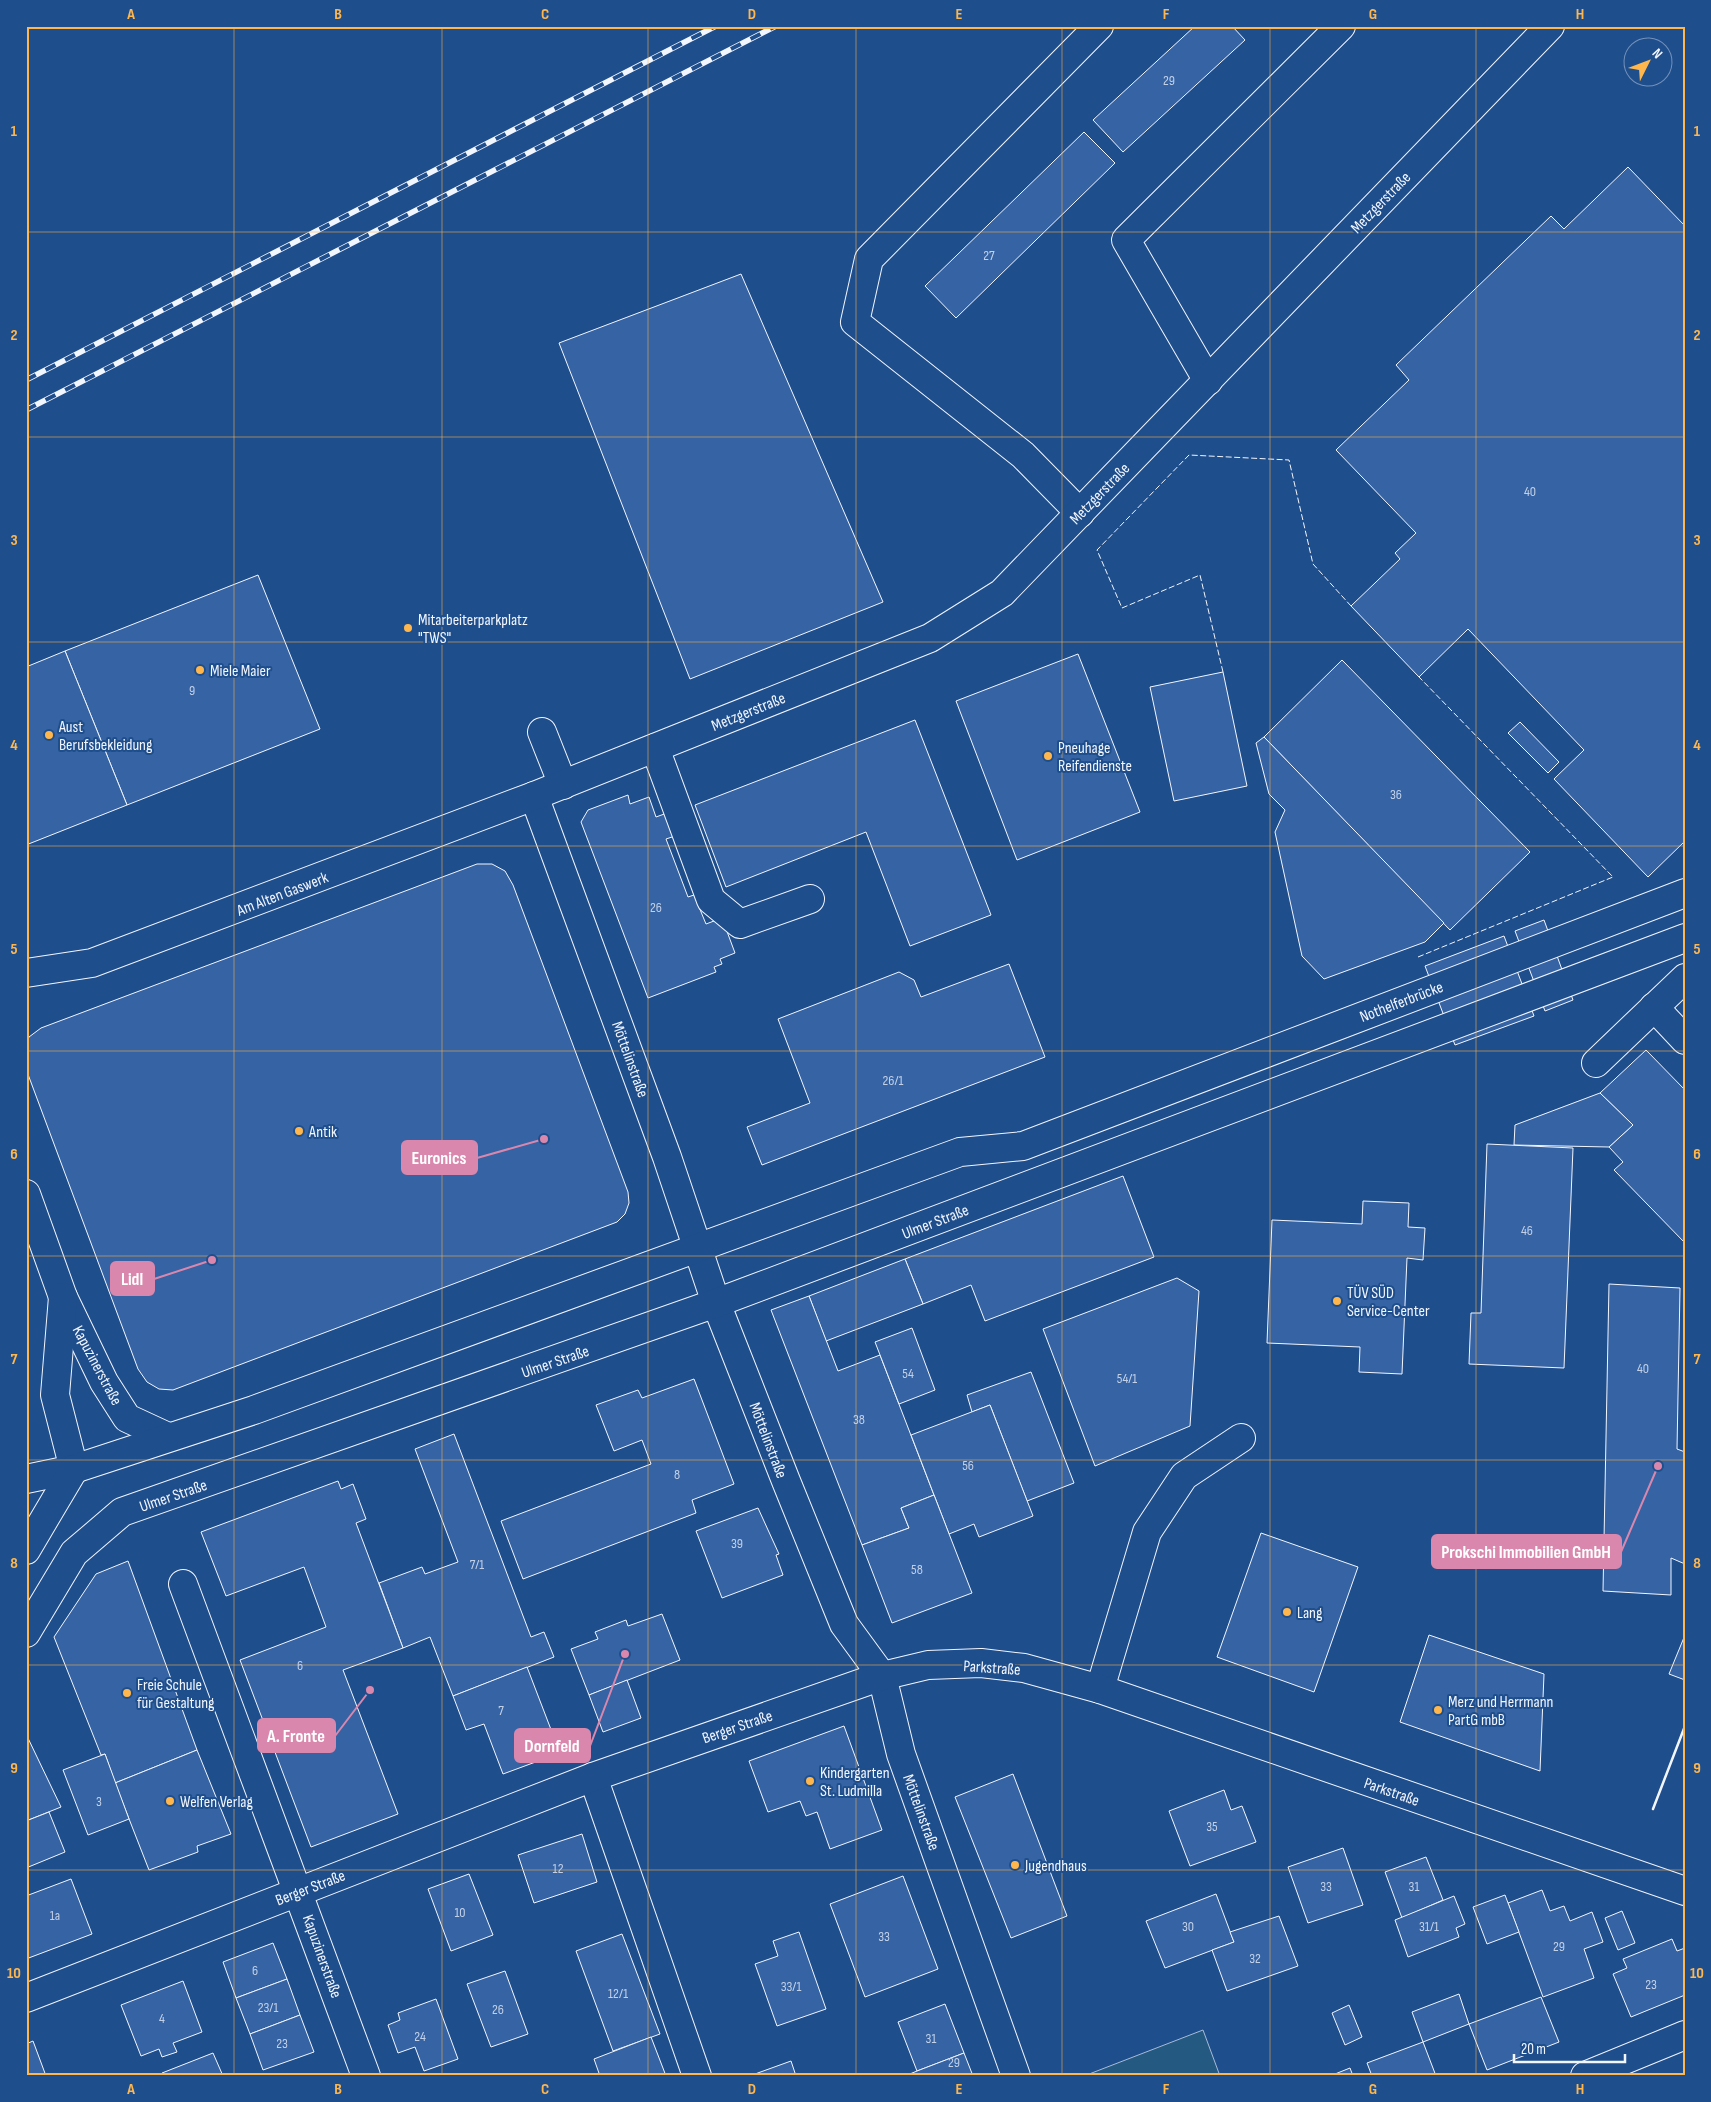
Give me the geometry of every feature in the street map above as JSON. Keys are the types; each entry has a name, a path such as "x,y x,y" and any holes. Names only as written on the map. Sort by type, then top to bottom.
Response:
{"street":[{"path":"1080,512 1023,455 855,322 869,259 1100,26"},
{"path":"1208,381 1126,240 1340,26"},
{"name":"Metzgerstraße","path":"534,796 930,638 1002,593 1550,26"},
{"path":"542,732 563,785"},
{"path":"655,748 711,900 740,924 810,899"},
{"name":"Am Alten Gaswerk","path":"26,973 92,964 534,796"},
{"name":"Möttelinstraße","path":"534,796 667,1157 716,1302 786,1481 844,1624 882,1676 901,1754 1016,2076"},
{"name":"Nothelferbrücke","path":"698,1249 960,1152 1023,1146 1685,893"},
{"name":"Ulmer Straße","path":"26,1633 74,1553 122,1512 716,1302 1072,1170 1685,938"},
{"path":"1596,1063 1654,1007 1682,987"},
{"path":"1654,1007 1685,1040"},
{"name":"Kapuzinerstraße","path":"26,1194 63,1298 104,1382 127,1418 168,1437"},
{"path":"26,1479 74,1469 254,1410 698,1249"},
{"name":"Kapuzinerstraße","path":"63,1298 55,1395 74,1469"},
{"path":"1100,1689 1147,1532 1184,1476 1241,1438"},
{"path":"26,1550 74,1469"},
{"name":"Kapuzinerstraße","path":"183,1584 366,2076"},
{"name":"Parkstraße","path":"882,1676 928,1665 981,1663 1024,1668 1100,1689 1685,1891"},
{"name":"Berger Straße","path":"26,1998 593,1777 882,1676"},
{"path":"593,1777 697,2076"},
{"path":"1585,2076 1685,2035"}],"shaded area":[{"path":"1203,2030 1220,2076 1084,2076"}],"building":[{"path":"1195,26 1232,26 1245,40 1123,152 1093,120"},
{"path":"1084,132 1115,163 956,318 925,286"},
{"path":"1628,167 1685,226 1685,841 1648,877 1554,779 1584,750 1468,629 1419,677 1351,606 1400,559 1395,553 1416,533 1336,450 1409,380 1396,365 1551,216 1564,229"},
{"path":"741,274 883,602 690,679 559,343"},
{"path":"258,575 320,729 127,805 65,651"},
{"path":"65,651 127,805 26,845 26,667"},
{"name":"Pneuhage Reifendienste","path":"1078,654 1140,812 1017,860 956,701"},
{"path":"1342,660 1530,852 1450,930 1264,737"},
{"path":"1223,672 1247,786 1174,801 1150,687"},
{"path":"915,720 991,915 910,946 866,832 726,887 695,805"},
{"path":"1520,722 1559,762 1548,773 1508,733"},
{"path":"1264,737 1444,923 1425,942 1324,979 1302,956 1275,832 1285,810 1269,794 1256,743"},
{"path":"628,795 630,804 649,797 656,817 667,813 675,836 666,839 688,897 694,895 706,924 722,918 735,953 720,959 722,964 714,967 716,972 648,998 581,822 588,810"},
{"path":"477,864 492,864 505,871 513,885 628,1192 629,1203 625,1214 617,1222 173,1390 159,1389 147,1382 138,1369 26,1069 26,1042 29,1037 41,1028"},
{"path":"1544,920 1573,1000 1545,1011 1515,931"},
{"path":"1504,936 1534,1016 1455,1045 1425,966"},
{"path":"1009,964 1045,1057 762,1165 747,1127 810,1103 778,1019 899,972 914,980 921,997"},
{"path":"1646,1050 1685,1090 1685,1243 1614,1170 1623,1162 1609,1147 1633,1125 1600,1093"},
{"path":"1600,1093 1633,1125 1609,1147 1514,1145 1515,1125"},
{"path":"1487,1144 1573,1148 1564,1368 1469,1364 1471,1313 1481,1313"},
{"path":"1123,1176 1154,1257 985,1321 971,1285 923,1304 905,1259"},
{"name":"TÜV SÜD Service-Center","path":"1363,1201 1409,1203 1408,1227 1425,1228 1423,1260 1407,1258 1402,1374 1359,1372 1360,1347 1267,1343 1272,1220 1362,1224"},
{"path":"905,1259 923,1304 826,1341 809,1296"},
{"path":"1177,1278 1199,1291 1190,1426 1095,1466 1043,1329"},
{"path":"1609,1284 1680,1288 1677,1449 1685,1452 1685,1564 1671,1558 1671,1595 1603,1591"},
{"path":"809,1296 838,1371 880,1355 934,1495 901,1508 909,1528 862,1545 771,1310"},
{"path":"912,1328 935,1390 899,1404 875,1342"},
{"path":"1031,1372 1074,1483 1027,1501 990,1405 972,1412 967,1395"},
{"path":"694,1379 734,1484 692,1500 696,1513 523,1579 501,1521 651,1464 642,1440 614,1451 596,1405 638,1390 642,1398"},
{"path":"990,1405 1033,1516 979,1537 974,1524 949,1534 911,1435"},
{"path":"454,1434 531,1637 544,1632 554,1657 453,1696 430,1637 403,1648 379,1583 422,1567 425,1574 458,1562 415,1449"},
{"path":"338,1481 341,1489 353,1484 366,1519 356,1523 403,1648 343,1670 398,1814 311,1847 240,1660 326,1627 304,1567 226,1596 201,1532"},
{"path":"934,1495 972,1593 892,1623 862,1545 909,1528 901,1508"},
{"path":"758,1508 779,1554 776,1555 783,1575 722,1598 696,1531"},
{"name":"Lang","path":"1261,1533 1358,1567 1314,1692 1217,1657"},
{"name":"Freie Schule für Gestaltung","path":"128,1561 197,1750 115,1783 105,1754 101,1755 54,1637 96,1574"},
{"path":"662,1614 680,1660 589,1695 571,1649 598,1639 595,1632 626,1620 628,1626"},
{"path":"1429,1635 1544,1674 1540,1771 1400,1722"},
{"path":"1685,1635 1685,1680 1669,1674"},
{"path":"527,1667 560,1753 503,1774 484,1724 466,1730 453,1696"},
{"path":"627,1680 641,1718 603,1732 589,1695"},
{"name":"Kindergarten St. Ludmilla","path":"844,1726 882,1830 830,1849 817,1812 806,1816 800,1801 768,1812 749,1761"},
{"path":"26,1734 61,1807 26,1821"},
{"name":"Welfen Verlag","path":"197,1750 231,1834 197,1846 198,1852 149,1870 115,1783"},
{"path":"105,1754 129,1819 88,1835 63,1770"},
{"name":"Jugendhaus","path":"1013,1774 1067,1916 1011,1938 955,1797"},
{"path":"1224,1790 1231,1810 1242,1806 1256,1842 1190,1866 1169,1811"},
{"path":"49,1812 65,1852 26,1868 26,1821"},
{"path":"582,1834 597,1882 534,1903 518,1855"},
{"path":"1343,1848 1363,1905 1308,1923 1288,1867"},
{"path":"1426,1857 1443,1900 1402,1918 1385,1872"},
{"path":"469,1874 493,1935 451,1951 428,1889"},
{"path":"903,1876 938,1969 865,1997 830,1904"},
{"path":"71,1879 92,1934 26,1959 26,1896"},
{"path":"1542,1890 1550,1911 1564,1906 1570,1921 1592,1912 1603,1942 1584,1949 1594,1978 1543,1997 1508,1903"},
{"path":"1216,1894 1234,1942 1165,1968 1146,1921"},
{"path":"1505,1895 1519,1932 1487,1944 1473,1907"},
{"path":"1454,1896 1465,1924 1456,1928 1459,1937 1408,1957 1395,1920"},
{"path":"1622,1911 1635,1943 1618,1950 1605,1918"},
{"path":"1279,1916 1298,1966 1227,1991 1212,1950 1234,1942 1230,1932"},
{"path":"799,1932 826,2009 777,2026 755,1964 778,1956 773,1941"},
{"path":"622,1934 660,2034 613,2051 576,1951"},
{"path":"1672,1939 1677,1951 1685,1948 1685,1995 1631,2017 1613,1974 1627,1968 1623,1959"},
{"path":"273,1943 287,1979 236,1998 223,1962"},
{"path":"505,1971 528,2034 491,2047 467,1984"},
{"path":"287,1979 300,2015 250,2034 236,1998"},
{"path":"183,1981 202,2032 173,2043 177,2052 162,2057 159,2049 141,2056 121,2005"},
{"path":"1459,1994 1469,2024 1423,2042 1412,2012"},
{"path":"1541,1997 1559,2042 1487,2070 1469,2024"},
{"path":"436,1999 458,2059 424,2071 415,2047 398,2053 388,2025 400,2020 398,2013"},
{"path":"945,2004 964,2053 917,2071 898,2022"},
{"path":"1349,2005 1362,2037 1345,2045 1332,2013"},
{"path":"300,2015 314,2052 263,2070 250,2034"},
{"path":"651,2037 666,2076 600,2076 594,2059"},
{"path":"33,2041 46,2076 26,2076 26,2044"},
{"path":"1423,2042 1436,2076 1372,2076 1367,2063"},
{"path":"213,2053 223,2076 163,2076 162,2073"},
{"path":"964,2053 973,2076 905,2076 917,2071"},
{"path":"791,2061 796,2076 756,2076 755,2074"},
{"path":"1350,2068 1353,2076 1330,2076"}],"railway":[{"path":"26,380 716,26"},
{"path":"26,410 776,26"}],"fence":[{"path":"1223,672 1200,575 1122,608 1097,550 1189,455 1289,460 1313,564 1351,606"},
{"path":"1418,957 1613,877 1419,677"}],"wall":[{"path":"1653,1809 1685,1726"}],"place":[{"name":"Mitarbeiterparkplatz \"TWS\"","path":"408,628"},
{"name":"Miele Maier","path":"200,670"},
{"name":"Aust Berufsbekleidung","path":"49,735"},
{"name":"Pneuhage Reifendienste","path":"1048,756"},
{"name":"Antik","path":"299,1131"},
{"name":"Euronics","path":"544,1139"},
{"name":"Lidl","path":"212,1260"},
{"name":"TÜV SÜD Service-Center","path":"1337,1301"},
{"name":"Prokschi Immobilien GmbH","path":"1658,1466"},
{"name":"Lang","path":"1287,1612"},
{"name":"Dornfeld","path":"625,1654"},
{"name":"A. Fronte","path":"370,1690"},
{"name":"Freie Schule für Gestaltung","path":"127,1693"},
{"name":"Merz und Herrmann PartG mbB","path":"1438,1710"},
{"name":"Kindergarten St. Ludmilla","path":"810,1781"},
{"name":"Welfen Verlag","path":"170,1801"},
{"name":"Jugendhaus","path":"1015,1865"}]}
